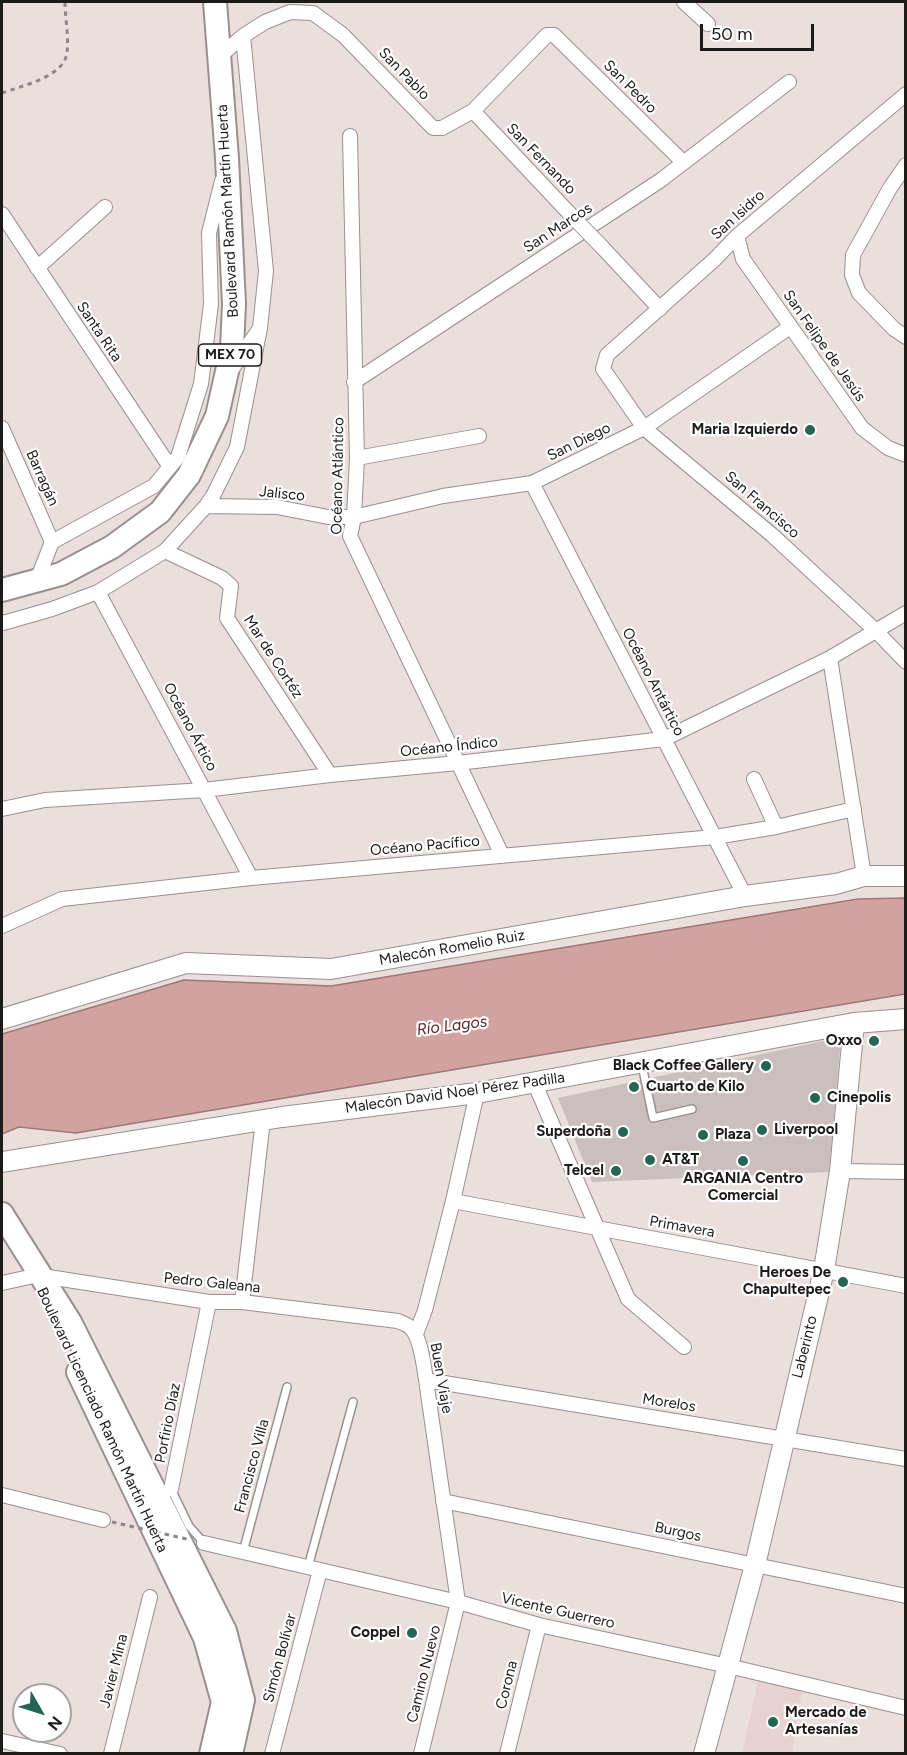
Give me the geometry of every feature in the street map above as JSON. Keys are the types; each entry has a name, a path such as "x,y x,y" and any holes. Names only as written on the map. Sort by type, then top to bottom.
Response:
{"main road":[{"name":"Boulevard Ramón Martín Huerta","path":"2,590 61,574 112,547 160,512 189,475 217,416 232,349 234,304 227,158 215,2"},
{"path":"2,1214 35,1271"},
{"name":"Boulevard Licenciado Ramón Martín Huerta","path":"35,1271 57,1328 205,1638 223,1702 212,1754"},
{"name":"Boulevard Licenciado Ramón Martín Huerta","path":"35,1271 70,1322 225,1631 243,1700 231,1754"}],"street":[{"path":"684,2 708,24"},
{"name":"San Pablo","path":"219,57 243,36 265,22 290,12 313,13 343,35 433,128 442,128 473,111 548,35 554,35"},
{"name":"San Pedro","path":"554,35 682,162"},
{"path":"2,623 52,609 98,592 165,551 213,496 237,447 260,328 266,271 243,36"},
{"name":"San Marcos","path":"354,382 661,180 789,82"},
{"name":"San Isidro","path":"603,369 607,355 737,237 906,94"},
{"name":"San Fernando","path":"473,111 660,309"},
{"name":"Océano Atlántico","path":"350,136 357,458 354,518 350,536 502,855"},
{"path":"37,580 52,542 154,486 178,457 201,384 211,304 209,233 227,158"},
{"path":"906,165 890,188 853,255 852,275 859,292 894,329 906,337"},
{"path":"37,268 105,207"},
{"name":"Santa Rita","path":"2,214 170,467"},
{"name":"San Felipe de Jesús","path":"737,237 743,259 862,428 888,448 906,456"},
{"name":"San Diego","path":"354,518 442,496 532,483 644,428 790,327"},
{"path":"225,378 260,328"},
{"name":"San Francisco","path":"603,369 644,428 772,535 875,630 906,662"},
{"name":"Barragán","path":"2,428 52,542"},
{"path":"357,458 479,436"},
{"name":"Océano Antártico","path":"532,483 745,896"},
{"name":"Jalisco","path":"206,506 277,507 328,517 354,518"},
{"name":"Mar de Cortéz","path":"165,551 222,578 231,586 227,618 330,775"},
{"name":"Océano Ártico","path":"98,592 251,878"},
{"path":"875,630 906,613"},
{"name":"Océano Índico","path":"2,809 45,800 204,790 664,740 830,658 875,630"},
{"path":"830,658 864,876"},
{"path":"754,779 776,827"},
{"name":"Océano Pacífico","path":"2,926 62,899 251,878 715,837 776,827 854,809"},
{"name":"Malecón Romelio Ruiz","path":"2,1019 186,963 332,969 745,896 836,884 864,876 906,876"},
{"name":"Malecón David Noel Pérez Padilla","path":"2,1163 263,1120 477,1093 854,1023 906,1019"},
{"name":"Laberinto","path":"704,1754 755,1565 824,1270 840,1171 854,1023"},
{"path":"534,1082 628,1299 684,1347"},
{"name":"Buen Viaje","path":"458,1602 426,1380 416,1334 425,1311 453,1201 477,1093"},
{"path":"242,1302 263,1120"},
{"path":"840,1171 906,1172"},
{"name":"Primavera","path":"453,1201 906,1286"},
{"name":"Pedro Galeana","path":"2,1283 35,1271 209,1302 242,1302 398,1322 410,1327 416,1334"},
{"name":"Porfirio Díaz","path":"171,1489 209,1302"},
{"name":"Morelos","path":"426,1380 906,1459"},
{"path":"2,1495 107,1521"},
{"name":"Burgos","path":"443,1501 906,1596"},
{"name":"Vicente Guerrero","path":"197,1541 458,1602 539,1625 906,1708"},
{"name":"Simón Bolívar","path":"272,1754 314,1569"},
{"name":"Javier Mina","path":"111,1754 150,1597"},
{"name":"Camino Nuevo","path":"422,1754 458,1602"},
{"name":"Corona","path":"507,1754 539,1625"},
{"path":"2,1741 60,1754"}],"lane":[{"path":"641,1063 654,1118 692,1109"},
{"name":"Francisco Villa","path":"243,1552 287,1387"},
{"path":"314,1569 353,1402"},
{"name":"Porfirio Díaz","path":"171,1489 197,1541"}],"path":[{"path":"2,93 52,74 62,66 67,54 64,2"},
{"path":"107,1521 197,1541"}],"shaded area":[{"name":"Mercado de Artesanías","path":"758,1680 802,1690 792,1753 742,1754"}],"water":[{"name":"Río Lagos","path":"905,898 905,994 76,1133 19,1127 2,1134 2,1034 184,980 331,986 858,899"}],"building":[{"name":"Plaza","path":"841,1037 829,1172 592,1182 558,1098"}],"place":[{"name":"Maria Izquierdo","path":"810,430"},
{"name":"Oxxo","path":"874,1041"},
{"name":"Black Coffee Gallery","path":"766,1066"},
{"name":"Cuarto de Kilo","path":"634,1087"},
{"name":"Cinepolis","path":"815,1098"},
{"name":"Liverpool","path":"762,1130"},
{"name":"Superdoña","path":"623,1132"},
{"name":"Plaza","path":"703,1135"},
{"name":"AT&T","path":"650,1160"},
{"name":"ARGANIA Centro Comercial","path":"743,1161"},
{"name":"Telcel","path":"616,1171"},
{"name":"Heroes De Chapultepec","path":"843,1282"},
{"name":"Coppel","path":"412,1633"},
{"name":"Mercado de Artesanías","path":"773,1722"}]}
